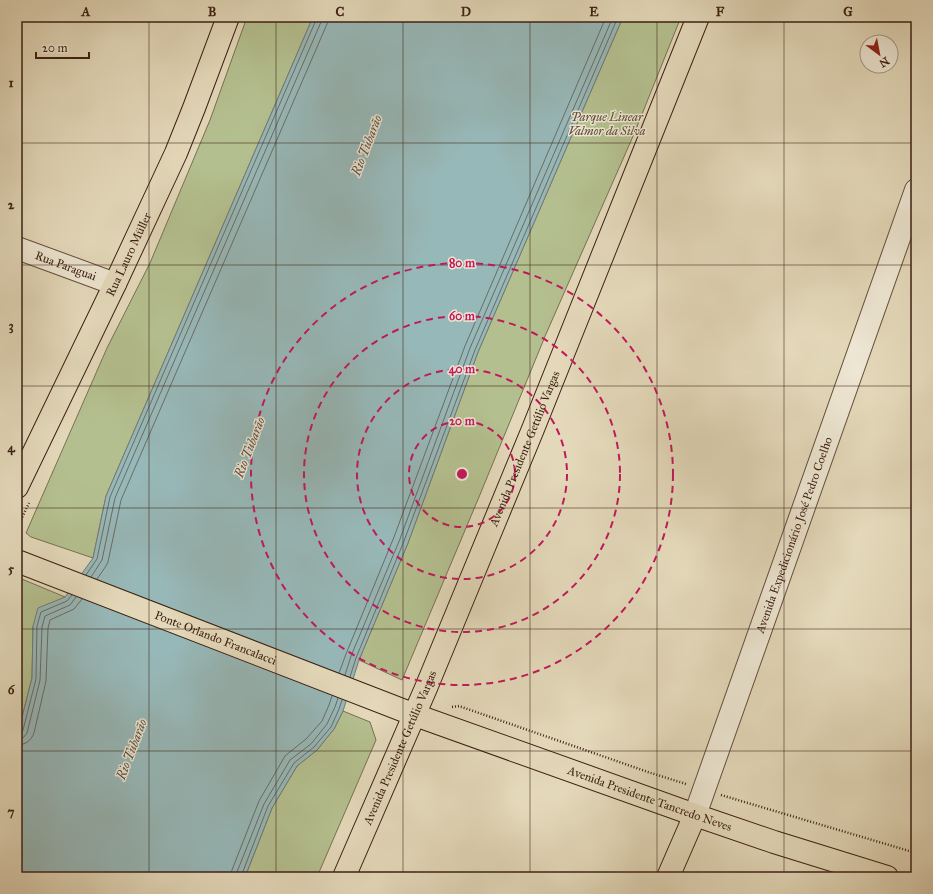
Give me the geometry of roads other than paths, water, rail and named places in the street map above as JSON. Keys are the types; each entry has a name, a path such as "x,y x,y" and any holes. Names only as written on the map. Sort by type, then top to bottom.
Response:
{"main road":[{"name":"Rua Lauro Müller","path":"17,487 115,284 176,153 194,108 226,17"},
{"name":"Avenida Presidente Getúlio Vargas","path":"344,877 415,715 530,436 698,17"},
{"name":"Ponte Orlando Francalacci","path":"17,561 415,715"},
{"name":"Avenida Presidente Tancredo Neves","path":"415,715 695,816 887,877"},
{"name":"Avenida Expedicionário José Pedro Coelho","path":"668,877 695,816"}],"street":[{"name":"Avenida Expedicionário José Pedro Coelho","path":"695,816 916,190"},
{"name":"Rua Paraguai","path":"17,248 115,284"}],"water":[{"name":"Rio Tubarão","path":"313,17 623,17 478,352 408,543 359,660 343,711 334,729 317,750 297,766 272,808 245,877 17,877 17,733 32,678 33,626 38,608 65,597 93,558 106,496"}],"park label":[{"name":"Parque Linear Valmor da Silva","path":"607,124"}]}
